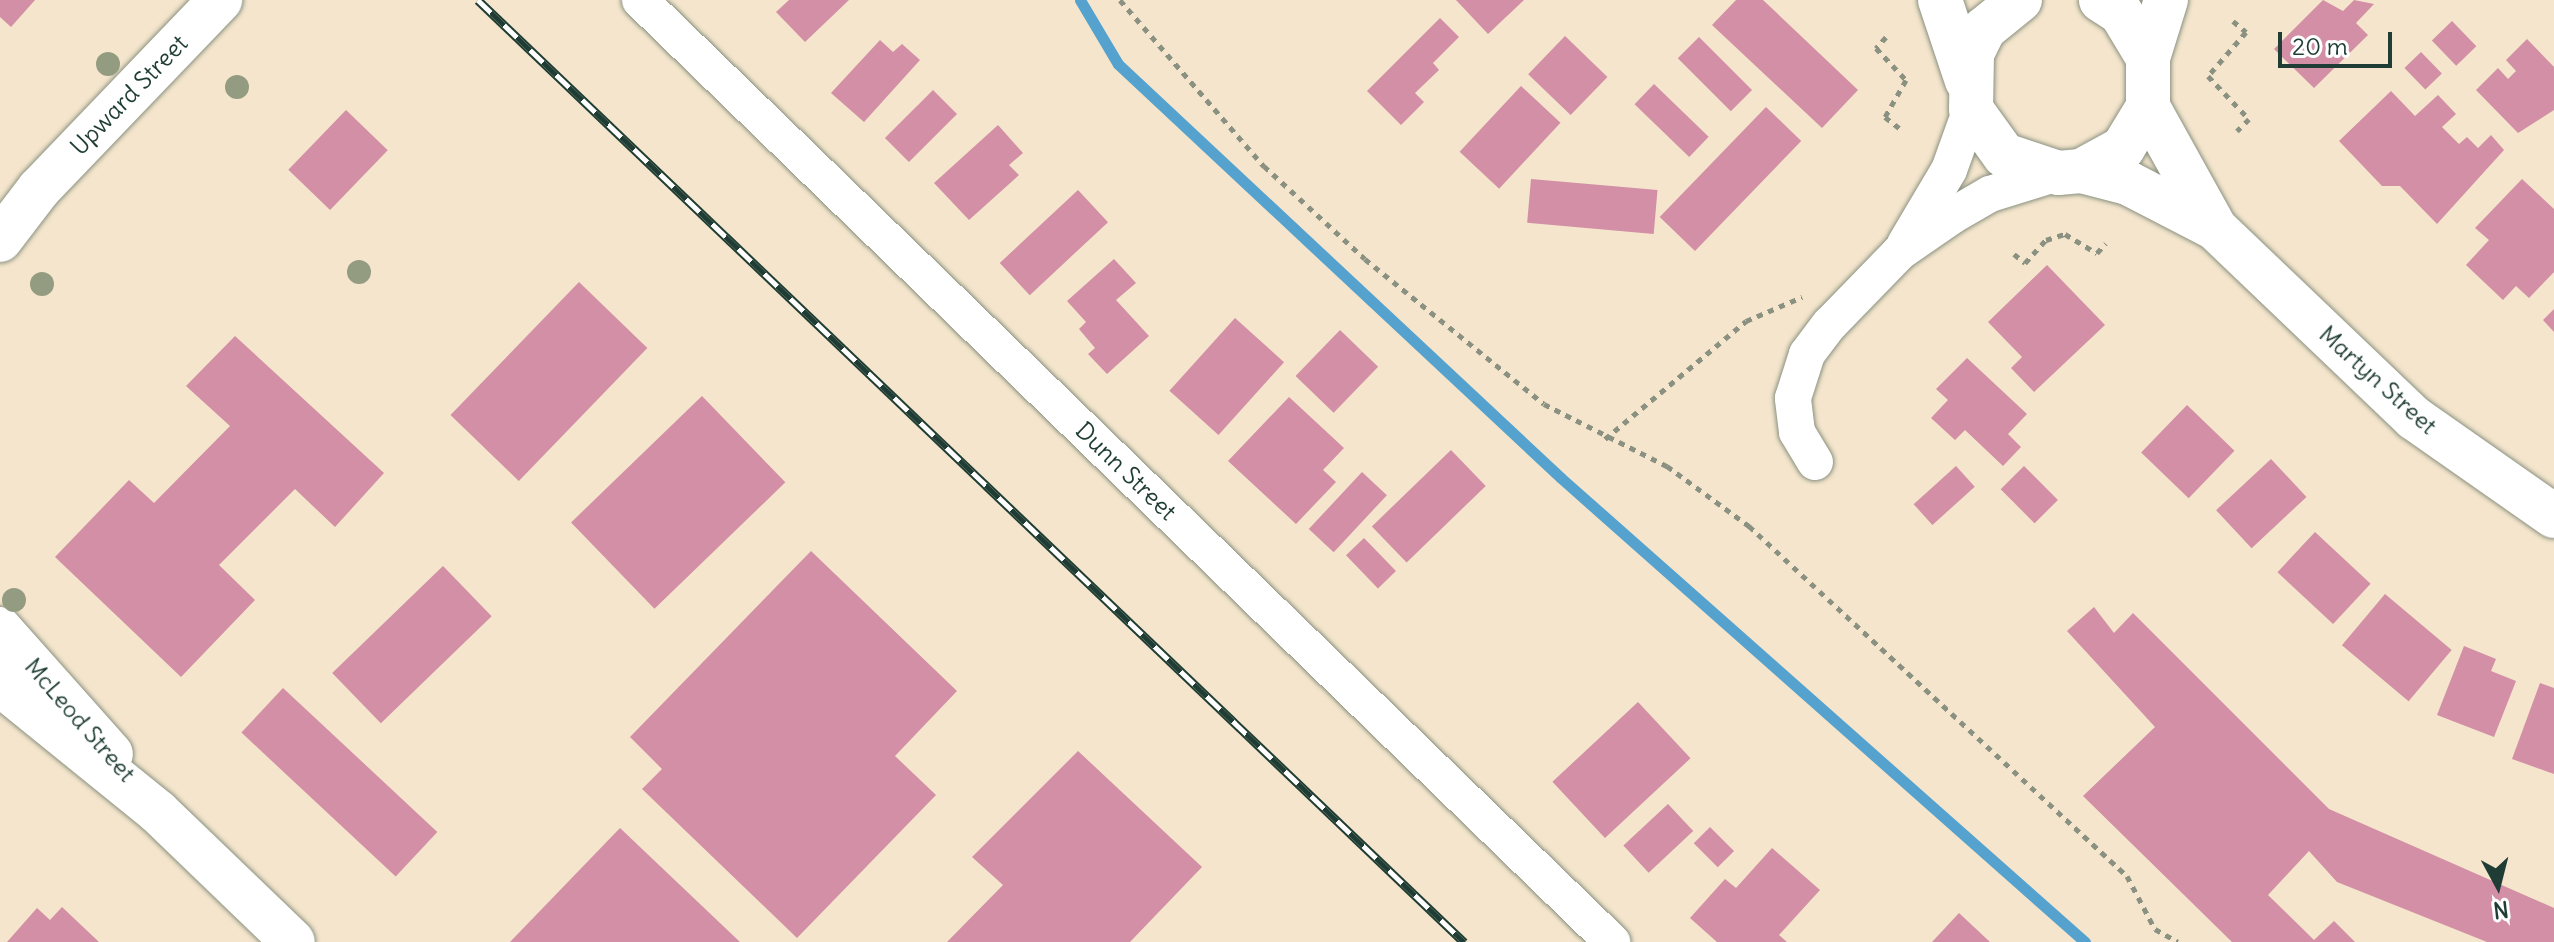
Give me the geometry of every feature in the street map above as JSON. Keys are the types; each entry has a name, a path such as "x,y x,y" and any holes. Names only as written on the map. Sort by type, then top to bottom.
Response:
{"street":[{"name":"Upward Street","path":"0,240 39,189 220,0"},
{"name":"Dunn Street","path":"640,0 1612,942"},
{"path":"1940,0 1969,95"},
{"path":"1815,462 1793,416 1802,363 1900,252 1949,170 1984,29 2020,0"},
{"path":"2101,0 2121,13 2148,58"},
{"path":"1900,252 1990,194 2069,172 2123,148 2148,107 2148,58 2166,0"},
{"name":"Martyn Street","path":"1969,95 2004,155 2128,183 2215,228 2414,418 2554,516"},
{"name":"Martyn Street","path":"2148,107 2215,228"},
{"name":"Upward Street","path":"0,220 39,189"},
{"name":"McLeod Street","path":"0,629 158,812"},
{"name":"McLeod Street","path":"0,684 158,812 293,942"}],"path":[{"path":"1120,0 1291,192 1488,362 1605,439 1667,466 1773,547 2127,876 2155,929 2178,942"},
{"path":"2233,21 2246,32 2208,76 2249,119 2237,131"},
{"path":"1886,37 1876,48 1906,80 1885,117 1899,128"},
{"path":"2014,254 2025,263 2046,240 2065,234 2097,253 2106,243"},
{"path":"1605,439 1750,318 1812,292"}],"building":[{"path":"0,0 35,0 11,27 0,17"},
{"path":"789,0 849,0 805,42 776,12"},
{"path":"1456,0 1524,0 1488,34"},
{"path":"1736,0 1763,0 1858,90 1822,128 1712,25"},
{"path":"2323,0 2343,11 2354,0 2374,4 2356,23 2368,35 2314,88 2274,49"},
{"path":"1440,18 1459,37 1433,63 1439,70 1415,93 1424,102 1401,125 1367,91"},
{"path":"2452,21 2476,46 2456,66 2432,40"},
{"path":"1565,36 1607,77 1571,115 1528,74"},
{"path":"1699,37 1752,90 1731,111 1678,58"},
{"path":"2527,39 2554,67 2554,110 2518,133 2476,90 2498,68 2508,79 2516,71 2506,60"},
{"path":"880,40 893,52 902,44 920,60 864,122 831,93"},
{"path":"2421,52 2442,74 2425,90 2404,68"},
{"path":"1654,84 1709,137 1689,157 1635,104"},
{"path":"1521,86 1560,123 1499,189 1460,152"},
{"path":"933,90 957,114 909,162 885,138"},
{"path":"2391,91 2415,116 2438,95 2456,114 2442,127 2459,144 2467,137 2478,148 2491,135 2504,150 2437,224 2400,186 2382,186 2339,141"},
{"path":"1766,107 1801,141 1695,251 1660,217"},
{"path":"346,110 388,150 330,210 288,170"},
{"path":"998,125 1023,153 1009,165 1019,175 969,220 934,183"},
{"path":"1531,179 1658,190 1654,234 1527,223"},
{"path":"2522,179 2554,209 2554,272 2529,298 2516,286 2503,300 2466,265 2489,240 2475,228"},
{"path":"1078,190 1108,222 1030,295 1000,263"},
{"path":"1114,259 1136,283 1116,300 1149,336 1107,374 1088,354 1095,348 1079,329 1086,322 1067,301"},
{"path":"2047,265 2105,325 2034,392 2011,368 2022,357 1988,322"},
{"path":"579,282 647,348 519,481 450,415"},
{"path":"2554,309 2554,332 2543,320"},
{"path":"1235,318 1284,362 1218,435 1169,391"},
{"path":"1340,330 1378,367 1334,413 1296,376"},
{"path":"235,336 384,473 335,527 295,489 219,565 255,600 181,677 55,557 129,480 154,503 230,426 186,386"},
{"path":"1967,358 2027,414 2008,434 2021,447 2003,466 1965,430 1955,440 1931,418 1948,400 1936,389"},
{"path":"702,396 785,482 654,609 571,522"},
{"path":"1289,397 1344,448 1323,470 1336,482 1296,524 1228,461"},
{"path":"2187,405 2234,451 2189,498 2141,452"},
{"path":"1451,450 1486,486 1407,562 1372,526"},
{"path":"2271,459 2306,497 2252,548 2216,510"},
{"path":"1956,466 1975,487 1932,525 1914,504"},
{"path":"2024,466 2058,500 2035,523 2001,489"},
{"path":"1362,472 1387,495 1334,552 1309,529"},
{"path":"2315,532 2371,584 2333,624 2277,572"},
{"path":"1364,538 1396,571 1378,588 1346,555"},
{"path":"811,551 957,691 895,756 936,795 797,938 642,789 662,769 630,737"},
{"path":"443,566 492,616 381,723 332,673"},
{"path":"2385,594 2452,650 2409,701 2342,645"},
{"path":"2094,607 2114,633 2133,613 2329,809 2554,908 2554,942 2487,942 2337,882 2309,851 2268,895 2314,940 2334,921 2355,942 2232,942 2083,796 2155,727 2067,631"},
{"path":"2464,646 2496,659 2491,671 2516,681 2494,737 2437,715"},
{"path":"2540,683 2554,688 2554,774 2512,759"},
{"path":"283,688 437,832 396,877 241,733"},
{"path":"1638,702 1691,758 1605,838 1552,782"},
{"path":"1078,751 1202,867 1130,942 947,942 1003,885 972,857"},
{"path":"1668,804 1693,831 1649,873 1623,846"},
{"path":"1710,827 1734,851 1718,867 1694,843"},
{"path":"620,828 740,942 510,942"},
{"path":"1772,848 1820,890 1779,935 1787,942 1717,942 1690,918 1725,879 1736,888"},
{"path":"62,907 99,942 7,942 37,908 50,920"},
{"path":"1959,913 1990,942 1932,942"}],"waterway":[{"path":"1080,0 1118,64 1561,478 2085,942"}],"railway":[{"path":"478,0 1464,942"}]}
